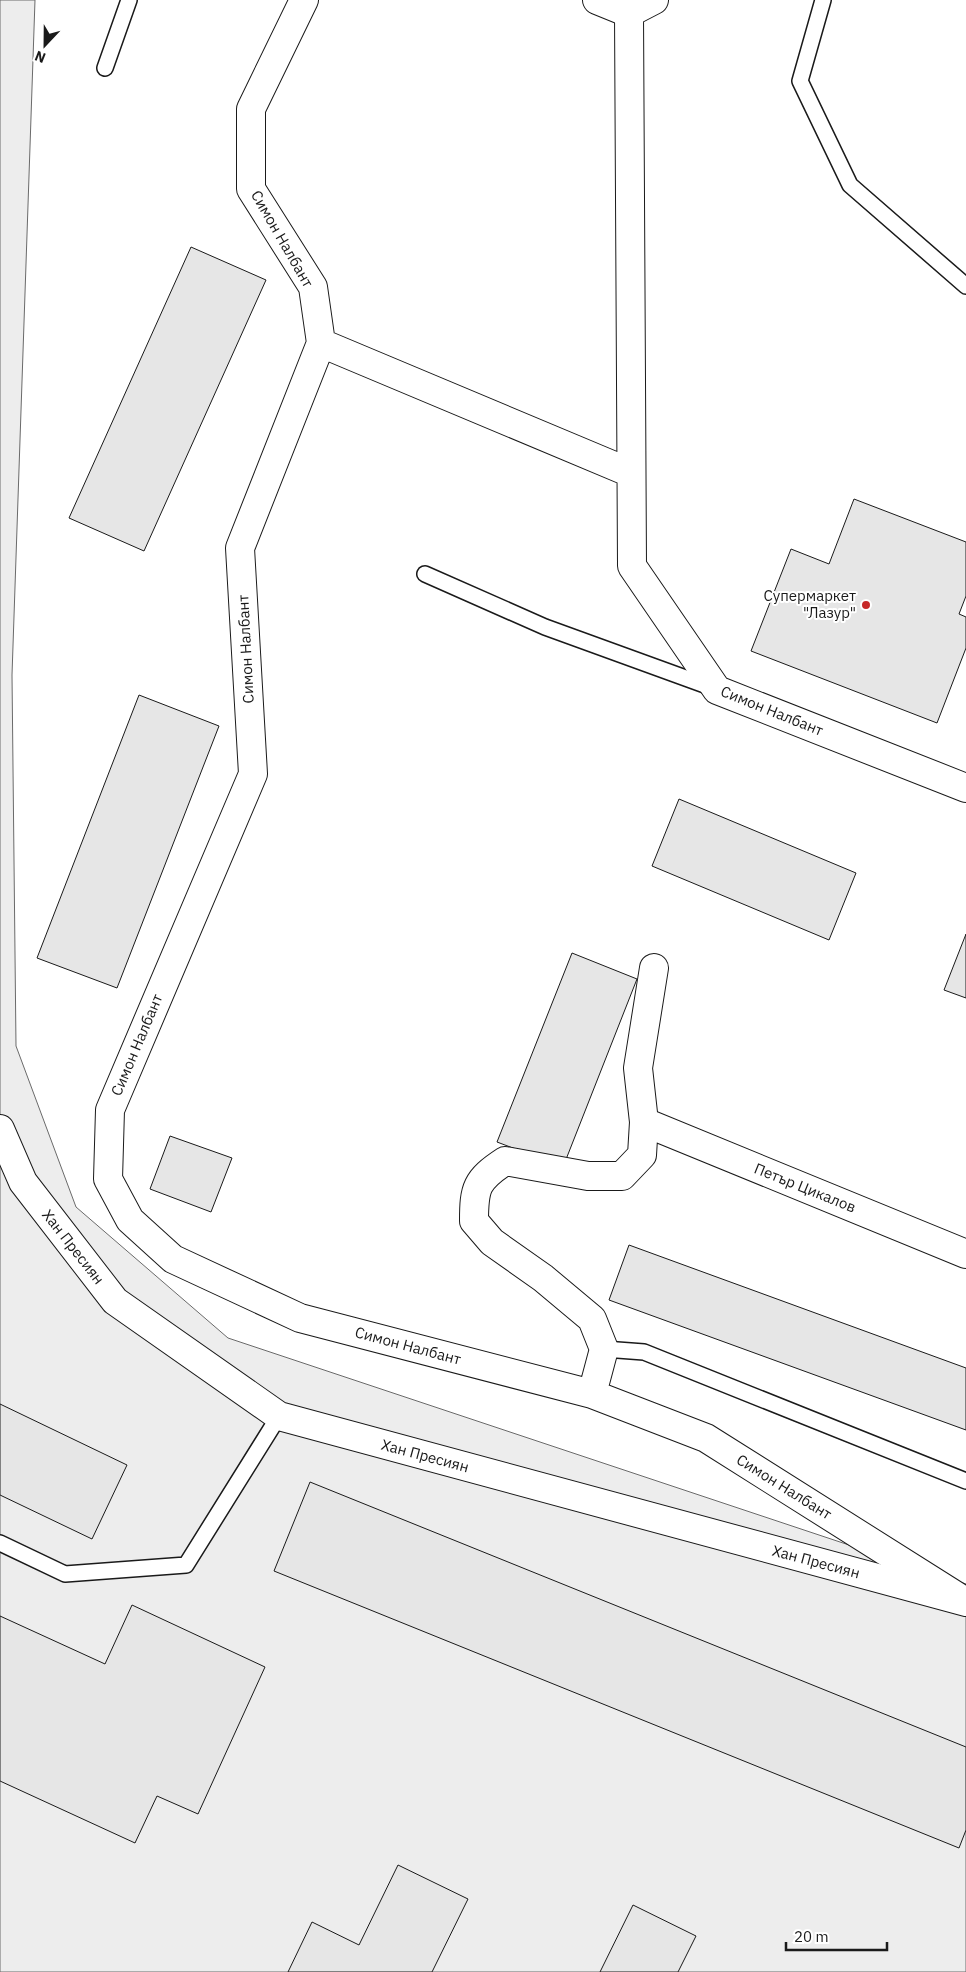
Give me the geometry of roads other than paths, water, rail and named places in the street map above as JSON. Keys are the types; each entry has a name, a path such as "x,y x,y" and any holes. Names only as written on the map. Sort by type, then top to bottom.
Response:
{"street":[{"name":"Симон Налбант","path":"304,0 251,109 251,188 313,287 321,343 240,548 254,774 110,1110 108,1179 130,1220 173,1259 300,1318 592,1394 706,1438 966,1602"},
{"path":"597,0 629,13 654,0"},
{"path":"321,343 631,472 629,13"},
{"name":"Симон Налбант","path":"631,472 632,566 716,690 966,786"},
{"path":"592,1394 604,1349 592,1319 543,1278 492,1242 474,1221 474,1194 487,1173 505,1161 588,1176 622,1176 642,1155 644,1122 638,1068 654,968"},
{"name":"Петър Цикалов","path":"644,1122 966,1254"},
{"name":"Хан Пресиян","path":"0,1129 23,1182 115,1301 279,1416 966,1602"}],"lane":[{"path":"105,68 129,0"},
{"path":"823,0 800,81 850,185 966,286"},
{"path":"425,574 546,626 716,690"},
{"path":"604,1349 644,1352 966,1481"},
{"path":"0,1543 65,1574 186,1565 279,1416"}],"place":[{"name":"Супермаркет \"Лазур\"","path":"866,605"}]}
